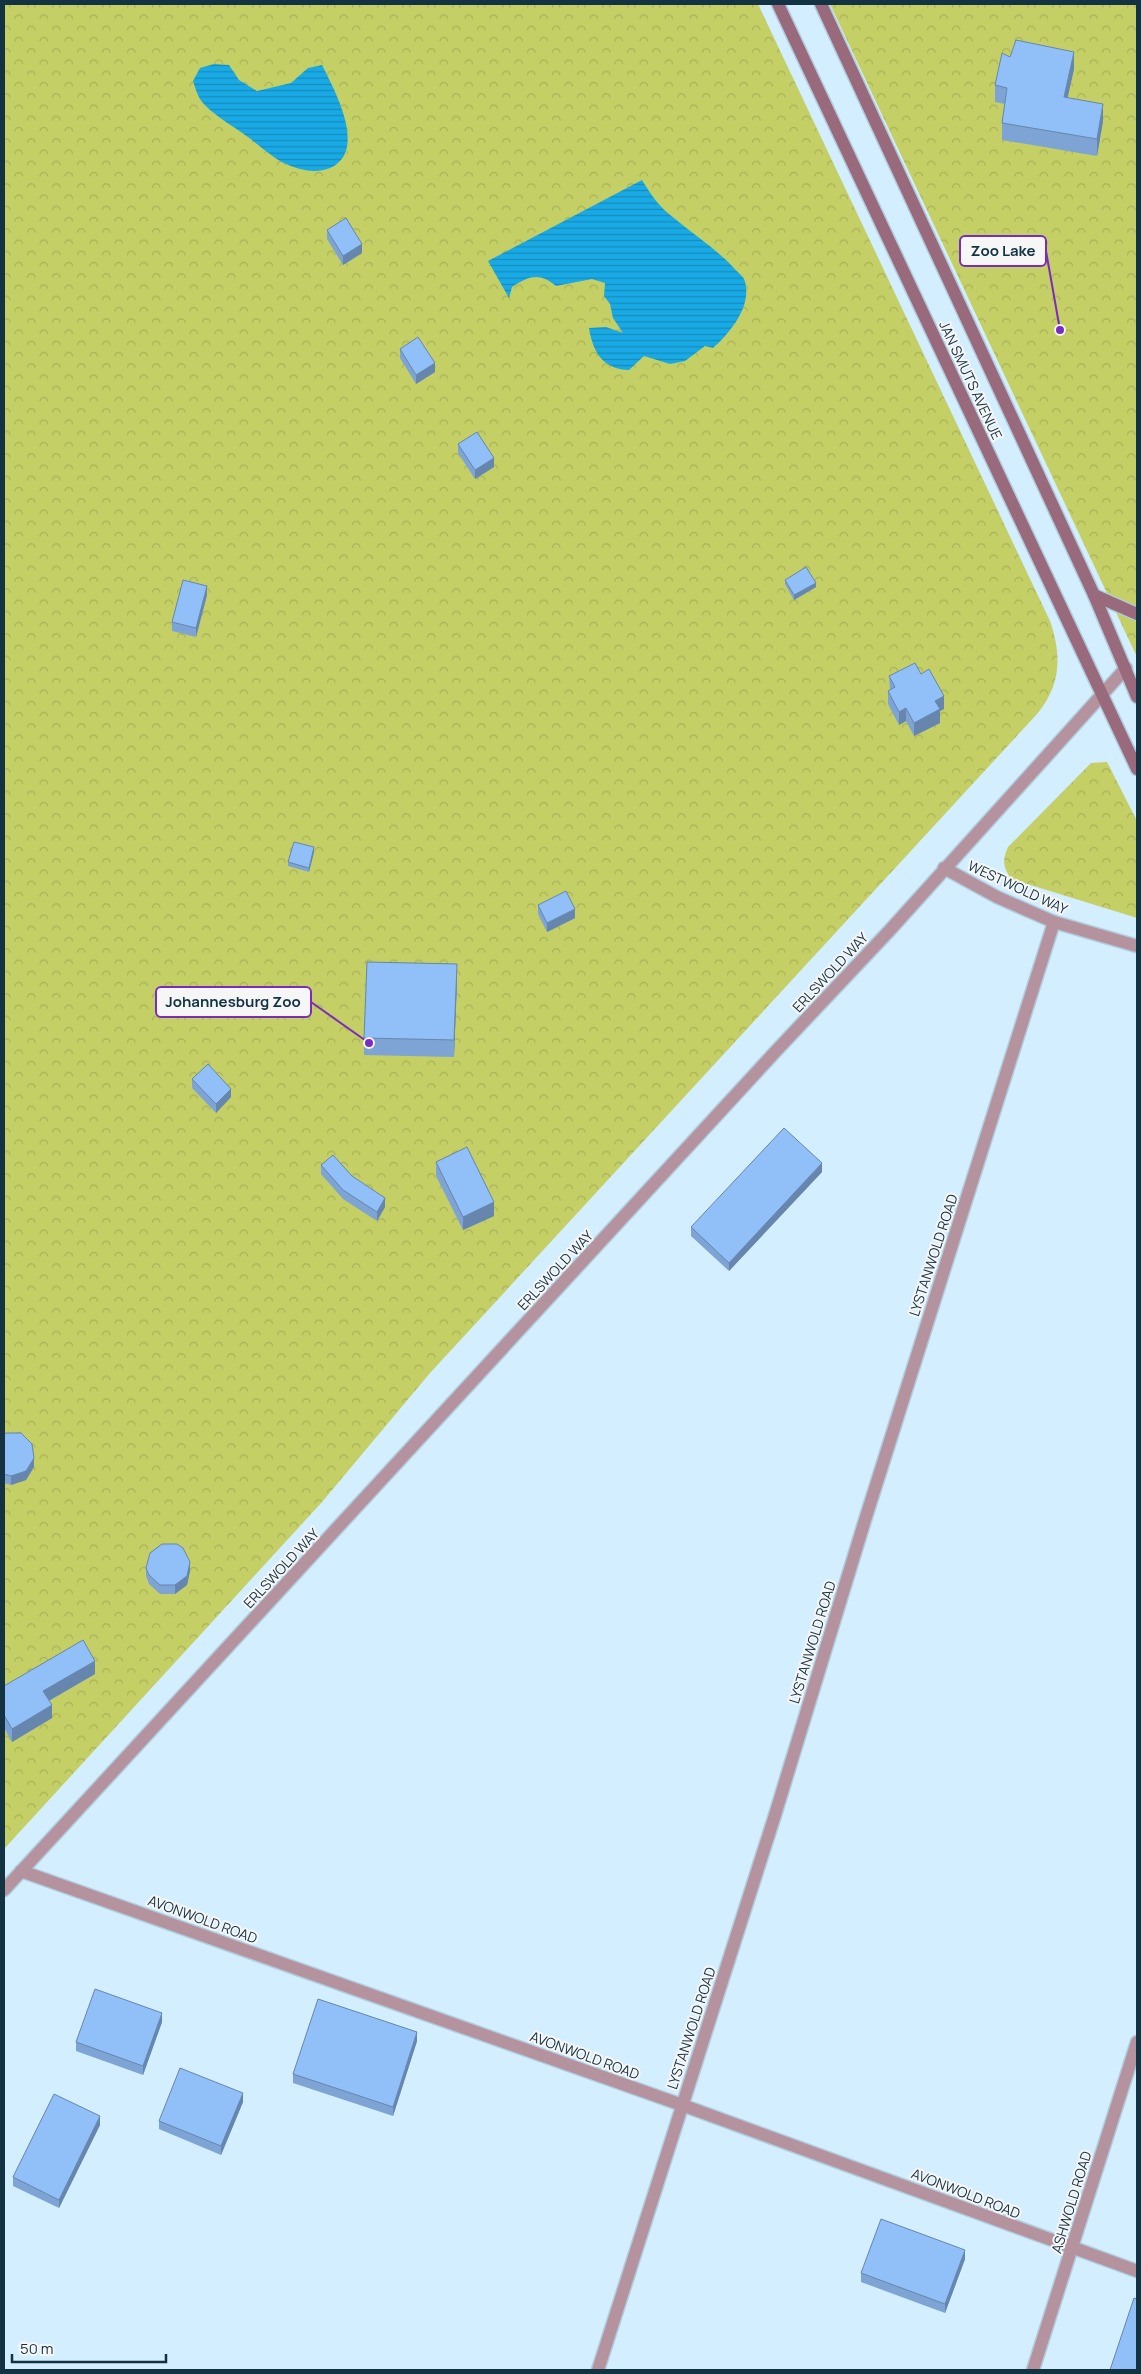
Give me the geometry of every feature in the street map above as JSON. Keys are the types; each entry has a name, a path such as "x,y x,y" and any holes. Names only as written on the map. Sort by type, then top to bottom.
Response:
{"main road":[{"name":"JAN SMUTS AVENUE","path":"778,4 1137,769"},
{"name":"JAN SMUTS AVENUE","path":"823,5 1094,595 1137,697"},
{"path":"1094,595 1137,614"}],"street":[{"name":"ERLSWOLD WAY","path":"4,1890 890,930 1126,668"},
{"name":"WESTWOLD WAY","path":"944,868 997,897 1054,922 1137,946"},
{"name":"LYSTANWOLD ROAD","path":"598,2370 1054,922"},
{"name":"AVONWOLD ROAD","path":"22,1871 682,2105 1072,2249 1137,2271"},
{"name":"ASHWOLD ROAD","path":"1033,2370 1137,2042"}],"green space":[{"path":"4,4 758,4 1050,621 1056,646 1057,670 1051,692 1037,714 430,1373 322,1502 4,1849"},
{"path":"830,4 1137,4 1137,657"},
{"path":"1107,762 1137,821 1137,918 1011,879 1004,863 1008,847 1091,763"}],"water":[{"path":"214,64 229,65 239,80 257,91 291,83 308,68 322,65 340,105 348,135 347,148 341,160 330,168 319,171 291,166 276,159 216,114 200,99 193,81 200,68"},
{"path":"642,180 664,210 719,254 742,276 746,289 746,298 739,317 713,348 705,346 685,361 670,364 644,356 629,370 612,367 606,363 593,345 589,328 606,327 623,333 613,318 610,304 604,296 605,283 592,279 556,286 544,279 534,277 512,287 509,298 488,261"}],"building":[{"path":"1016,40 1074,52 1064,97 1103,104 1097,139 1002,123 1007,88 995,85 1002,53 1010,57"},
{"path":"346,218 362,244 343,256 327,230"},
{"path":"418,337 435,363 416,375 400,349"},
{"path":"477,432 494,458 475,470 458,444"},
{"path":"806,567 816,583 794,595 785,580"},
{"path":"183,580 207,586 196,628 172,622"},
{"path":"915,663 921,674 929,669 944,696 935,701 940,709 914,723 906,708 899,712 888,691 895,687 889,676"},
{"path":"294,842 314,847 309,868 288,862"},
{"path":"566,891 575,909 547,923 538,905"},
{"path":"367,962 457,964 454,1040 364,1038"},
{"path":"208,1064 231,1089 216,1104 192,1079"},
{"path":"784,1128 822,1163 729,1263 691,1227"},
{"path":"467,1147 494,1202 463,1217 436,1162"},
{"path":"333,1155 352,1176 385,1198 377,1212 343,1190 321,1165"},
{"path":"21,1433 32,1444 34,1458 26,1471 11,1476 4,1474 4,1434"},
{"path":"162,1544 177,1544 183,1548 190,1562 187,1576 175,1585 160,1585 149,1575 146,1568 150,1553"},
{"path":"83,1640 95,1661 43,1691 52,1705 12,1729 4,1715 4,1686"},
{"path":"95,1989 162,2013 143,2066 76,2042"},
{"path":"318,1999 417,2032 393,2107 293,2074"},
{"path":"180,2068 243,2093 221,2146 159,2121"},
{"path":"54,2094 100,2116 59,2200 13,2177"},
{"path":"881,2219 965,2250 945,2304 861,2273"},
{"path":"1134,2298 1137,2299 1137,2370 1110,2370"}],"place":[{"name":"Zoo Lake","path":"1060,330"},
{"name":"Johannesburg Zoo","path":"369,1043"}]}
